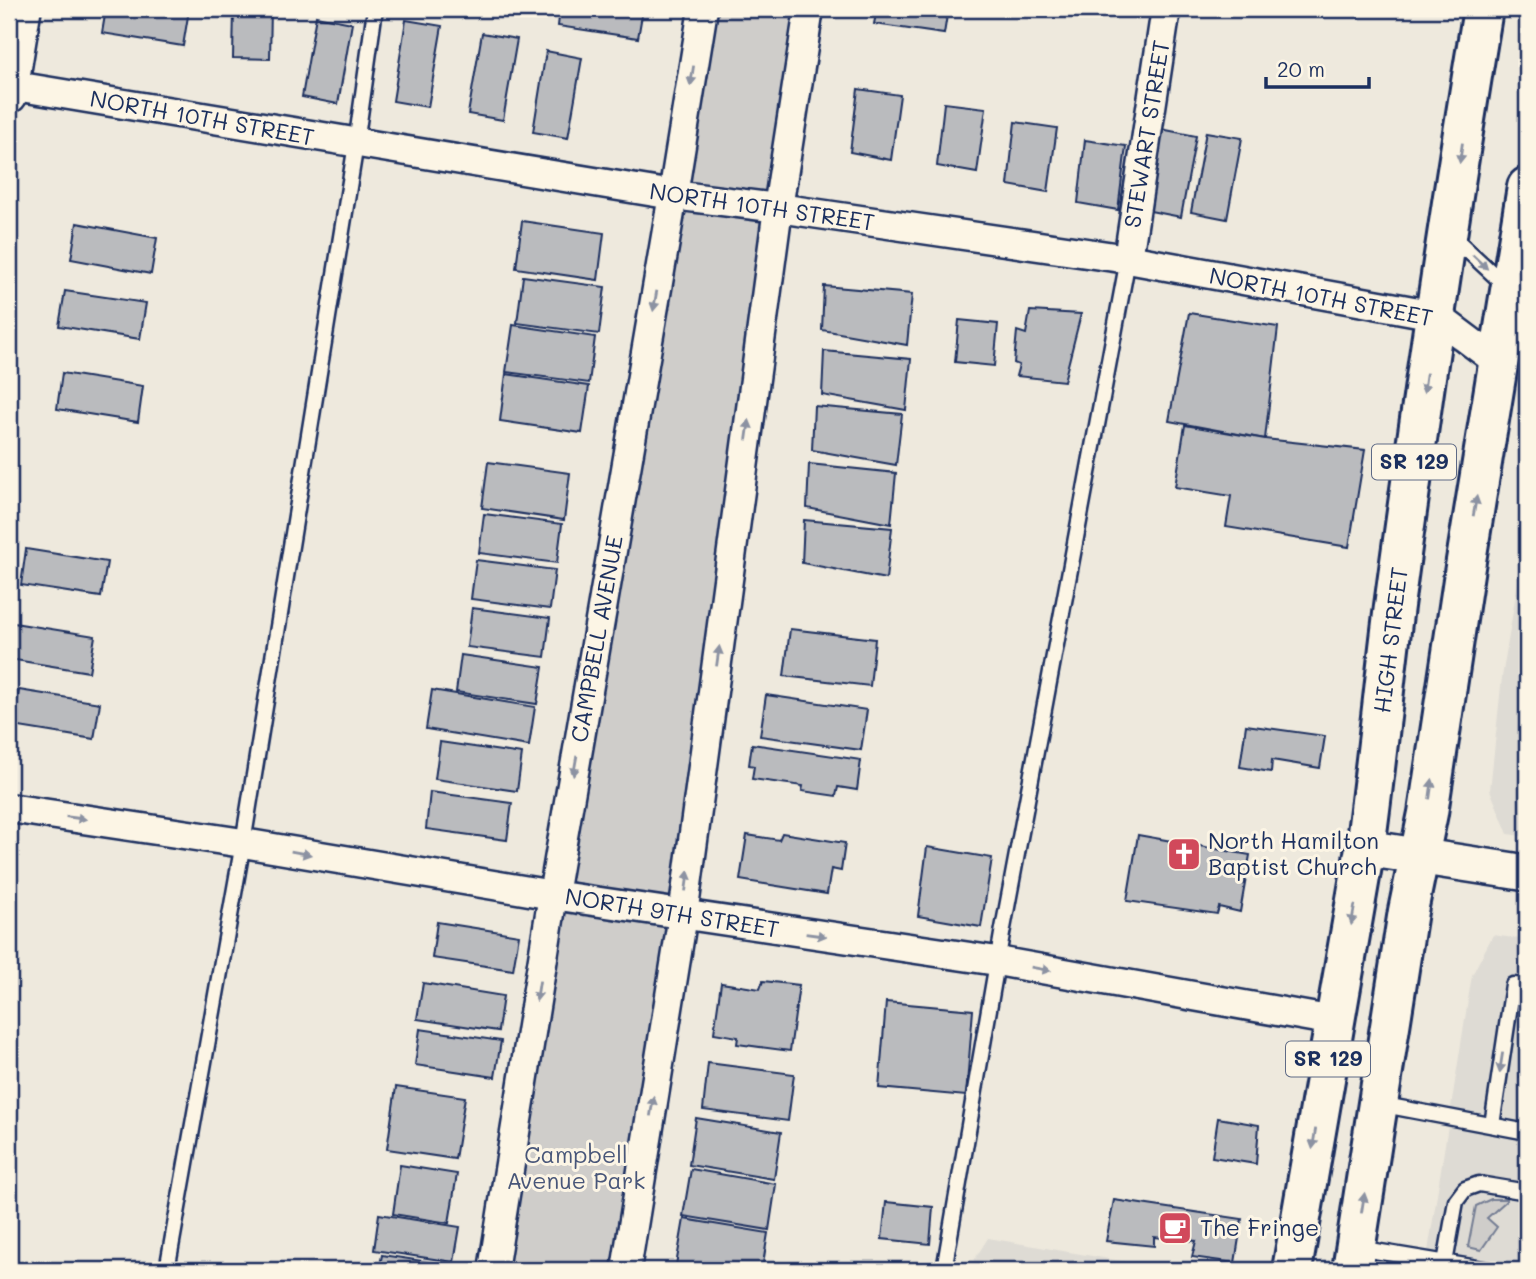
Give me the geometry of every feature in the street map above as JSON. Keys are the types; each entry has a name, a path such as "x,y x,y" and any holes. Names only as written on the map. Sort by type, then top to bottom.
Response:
{"highway":[{"name":"HIGH STREET","path":"1292,1270 1365,848 1394,609 1435,315 1483,9"},
{"name":"SR 129","path":"1354,1259 1408,911 1428,813 1499,363 1519,293 1527,187"}],"street":[{"path":"9,89 23,9"},
{"name":"CAMPBELL AVENUE","path":"493,1270 553,895 703,9"},
{"path":"626,1270 683,915 778,208 809,9"},
{"name":"STEWART STREET","path":"1128,259 1166,9"},
{"name":"NORTH 10TH STREET","path":"9,89 673,195 1128,259 1435,315 1499,363"},
{"name":"NORTH 9TH STREET","path":"9,808 243,843 553,895 997,961 1334,1021"},
{"path":"1365,848 1527,873"}],"lane":[{"path":"167,1270 243,843 356,144 375,9"},
{"path":"1449,233 1519,293"},
{"path":"944,1270 997,961 1128,259"},
{"path":"1492,1125 1513,985 1527,986"},
{"path":"1378,1103 1527,1132"},
{"path":"1446,1263 1456,1201 1465,1189 1479,1184 1527,1192"},
{"path":"1354,1259 1446,1263 1490,1270"}],"shaded area":[{"path":"1527,527 1527,837 1508,834 1490,790 1502,677"},
{"path":"1493,935 1527,940 1527,1270 1425,1270 1472,975"},
{"path":"988,1238 1173,1270 968,1270"}],"green space":[{"name":"Campbell Avenue Park","path":"703,9 809,9 626,1270 493,1270"},
{"path":"1491,1199 1506,1199 1487,1218 1497,1227 1481,1250 1468,1247 1476,1206"}],"building":[{"path":"106,9 189,10 183,46 102,33"},
{"path":"234,9 271,9 270,59 233,58"},
{"path":"560,9 643,9 638,38 558,26"},
{"path":"877,9 948,9 944,34 874,24"},
{"path":"316,16 352,23 338,104 302,97"},
{"path":"406,20 442,26 428,107 393,101"},
{"path":"482,33 517,39 503,120 468,114"},
{"path":"546,51 582,58 568,138 533,132"},
{"path":"858,89 900,95 891,160 850,152"},
{"path":"944,103 986,108 977,173 937,166"},
{"path":"1015,122 1057,128 1048,192 1008,185"},
{"path":"1161,129 1196,136 1181,217 1145,210"},
{"path":"1206,132 1242,138 1227,219 1191,212"},
{"path":"1085,140 1126,146 1118,210 1078,203"},
{"path":"522,221 604,233 598,280 516,268"},
{"path":"77,223 157,238 151,274 71,259"},
{"path":"523,276 605,287 599,334 517,323"},
{"path":"824,286 912,294 907,345 822,330"},
{"path":"65,291 146,303 140,339 59,326"},
{"path":"1030,311 1081,314 1064,381 1016,376 1019,365 1014,363 1017,331 1026,334"},
{"path":"1189,313 1278,327 1265,439 1169,421"},
{"path":"959,320 998,324 994,366 955,362"},
{"path":"513,325 595,337 589,383 506,372"},
{"path":"824,351 911,359 906,410 822,395"},
{"path":"62,373 143,386 138,422 57,409"},
{"path":"506,374 589,386 582,433 500,421"},
{"path":"814,406 902,414 896,465 812,450"},
{"path":"1185,425 1265,439 1365,450 1349,547 1226,527 1231,496 1175,487"},
{"path":"488,462 570,473 564,520 482,508"},
{"path":"809,464 896,473 891,524 807,508"},
{"path":"484,514 562,524 557,563 479,553"},
{"path":"804,520 892,528 886,579 802,563"},
{"path":"26,549 107,562 101,597 21,585"},
{"path":"476,560 555,570 550,609 471,599"},
{"path":"472,608 550,618 545,657 467,647"},
{"path":"14,623 95,636 89,672 9,659"},
{"path":"790,629 875,639 870,686 784,676"},
{"path":"461,655 543,667 537,704 456,692"},
{"path":"19,690 100,703 94,739 13,726"},
{"path":"432,690 535,707 529,746 426,729"},
{"path":"766,695 867,710 861,750 760,736"},
{"path":"1246,725 1325,736 1320,768 1272,760 1271,772 1240,767"},
{"path":"440,742 522,754 517,791 435,779"},
{"path":"752,744 861,760 857,790 838,787 836,796 802,791 803,786 752,779 754,766 749,765"},
{"path":"430,792 512,803 507,840 426,829"},
{"path":"782,833 845,843 841,871 831,869 827,894 740,880 747,835 779,840"},
{"path":"1138,835 1250,855 1240,912 1219,907 1217,914 1127,901"},
{"path":"927,847 992,858 981,927 918,916"},
{"path":"437,922 519,935 513,970 432,958"},
{"path":"763,981 799,985 790,1051 737,1044 738,1037 714,1033 721,983 760,989"},
{"path":"423,983 503,996 498,1031 417,1019"},
{"path":"886,1002 973,1010 966,1096 879,1088"},
{"path":"420,1029 501,1041 495,1077 415,1065"},
{"path":"1527,1032 1527,1079 1520,1078"},
{"path":"708,1063 794,1074 788,1121 703,1110"},
{"path":"396,1087 465,1097 455,1159 387,1149"},
{"path":"696,1118 781,1132 774,1179 689,1165"},
{"path":"1218,1118 1259,1125 1256,1164 1212,1157"},
{"path":"400,1165 457,1174 449,1223 393,1214"},
{"path":"691,1169 776,1184 769,1230 683,1216"},
{"name":"The Fringe","path":"1114,1200 1242,1219 1235,1263 1192,1257 1196,1241 1154,1237 1154,1246 1106,1241"},
{"path":"886,1202 933,1207 930,1244 882,1239"},
{"path":"379,1214 460,1227 454,1262 374,1250"},
{"path":"684,1219 768,1233 762,1270 704,1270 676,1265"},
{"path":"382,1255 463,1267 462,1270 379,1270"}],"place":[{"name":"North Hamilton Baptist Church","path":"1184,854"},
{"name":"The Fringe","path":"1175,1228"}]}
